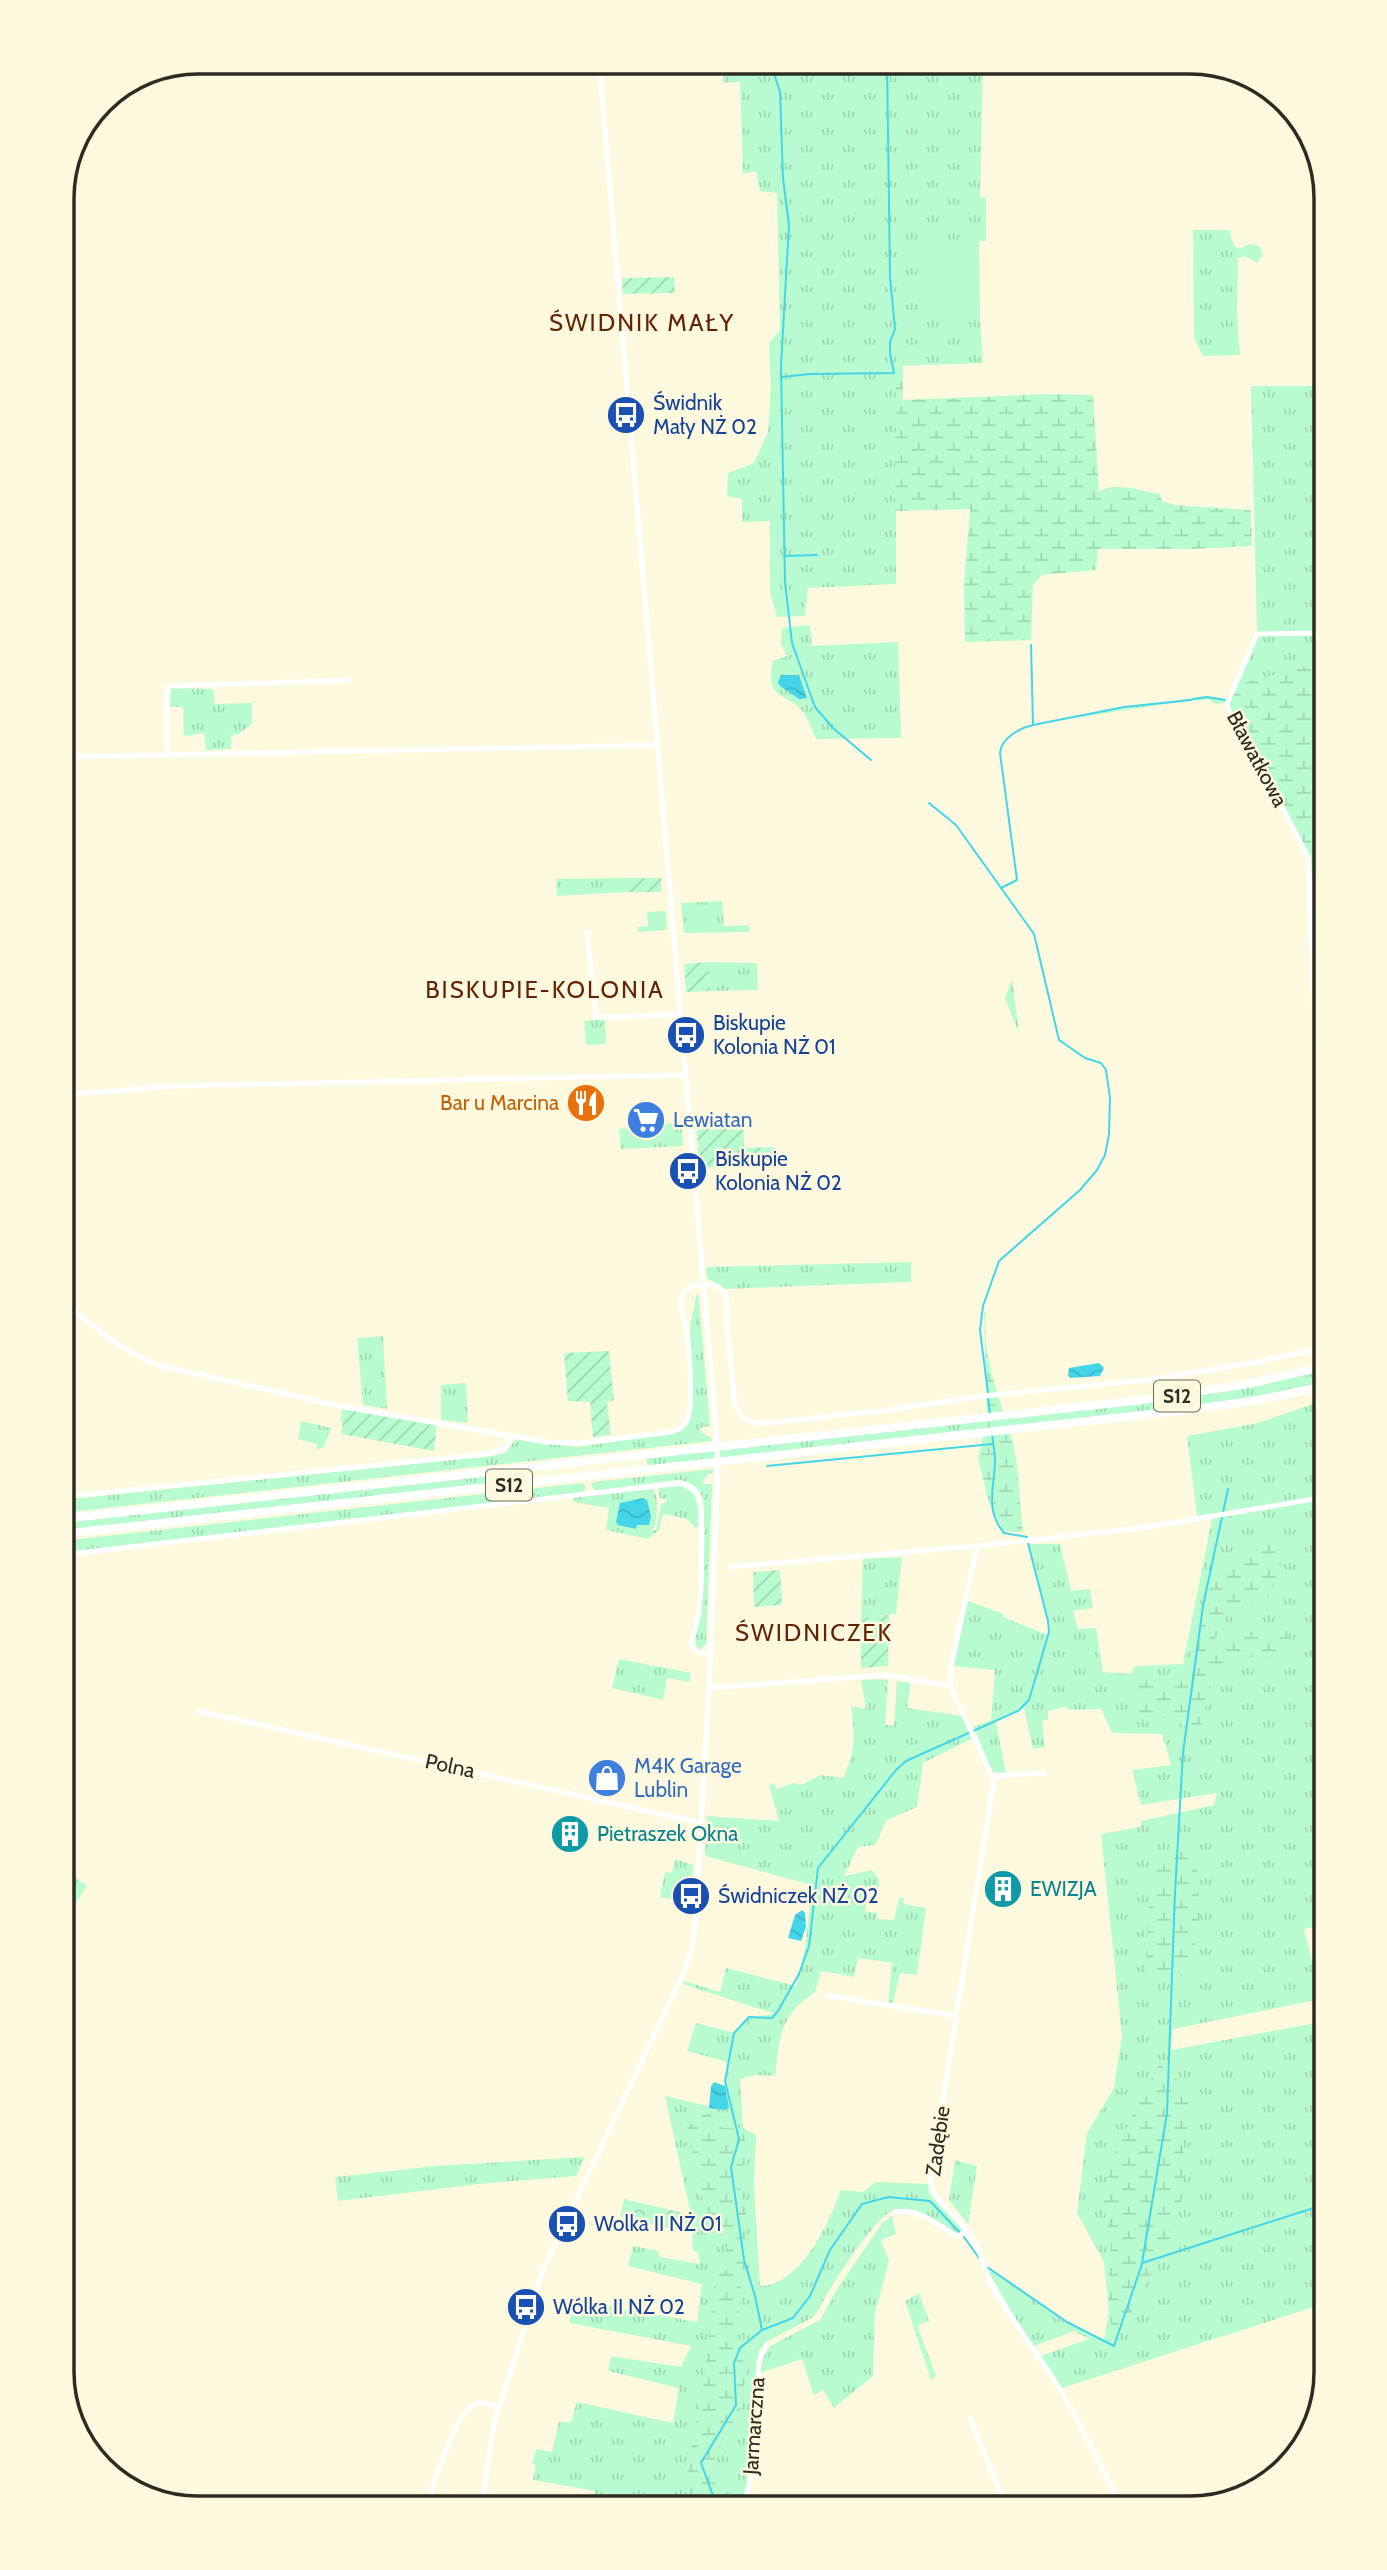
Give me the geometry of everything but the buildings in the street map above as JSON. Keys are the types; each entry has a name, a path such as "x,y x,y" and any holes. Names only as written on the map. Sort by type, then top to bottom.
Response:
{"highway":[{"name":"S12","path":"74,1518 1202,1392 1314,1369"},
{"name":"S12","path":"74,1533 1031,1428 1223,1405 1314,1387"}],"street":[{"path":"483,2496 499,2407 545,2264 688,1960 695,1926 709,1688 718,1479 716,1432 600,74"},
{"name":"Bławatkowa","path":"1314,633 1257,634 1227,704 1308,857 1314,1000"},
{"path":"168,755 168,687 350,680"},
{"path":"74,757 657,745"},
{"path":"587,933 596,1017 679,1015"},
{"path":"74,1094 177,1086 685,1075"},
{"path":"74,1310 146,1360 162,1366 339,1406 570,1443 671,1432 681,1427 688,1418 690,1406 687,1340 681,1301 687,1289 702,1285 717,1286 726,1294 734,1400 741,1416 752,1423 1164,1377 1314,1350"},
{"path":"74,1496 487,1454 505,1448 510,1435"},
{"path":"74,1553 681,1483 696,1491 701,1507 700,1601 691,1644 697,1652 710,1654"},
{"path":"730,1567 1021,1542 1148,1527 1314,1499"},
{"path":"709,1688 886,1675 950,1686 951,1667 977,1546"},
{"name":"Zadębie","path":"950,1686 992,1776 991,1798 930,2181 937,2199 981,2259 1014,2323 1073,2412 1116,2496"},
{"name":"Polna","path":"198,1711 549,1787 701,1823"},
{"path":"992,1776 1043,1773"},
{"path":"829,1996 957,2016"},
{"path":"894,2212 918,2214 964,2234"},
{"name":"Jarmarczna","path":"746,2496 752,2476 759,2361 767,2344"},
{"path":"430,2496 450,2437 466,2409 479,2402 499,2407"},
{"path":"970,2418 1002,2496"},
{"path":"90,2434 92,2429"}],"green space":[{"path":"723,74 983,74 980,197 986,198 986,241 924,241 925,317 980,317 983,363 896,366 896,584 808,588 805,616 777,617 770,591 770,521 742,522 742,499 727,496 728,473 754,463 768,432 771,388 769,343 780,330 777,193 760,191 756,171 743,174 740,82 723,83"},
{"path":"1193,230 1229,230 1234,246 1239,249 1249,244 1259,246 1263,255 1257,263 1245,256 1238,258 1237,314 1240,355 1203,356 1194,338"},
{"path":"924,241 979,241 980,317 924,317"},
{"path":"674,277 675,293 623,294 622,278"},
{"path":"896,366 903,366 903,400 1046,394 1093,395 1099,492 1112,487 1128,488 1160,494 1162,501 1176,505 1251,510 1252,546 1098,549 1096,570 1042,575 1033,585 1031,640 965,642 964,584 970,509 895,511"},
{"path":"1251,386 1314,386 1314,878 1311,857 1308,857 1228,697 1257,634"},
{"path":"810,625 812,646 898,642 901,738 816,739 804,713 775,690 771,674 773,661 787,656 781,644 782,628"},
{"path":"1310,665 1314,670 1314,814 1311,856 1308,857 1234,721 1228,697 1233,686"},
{"path":"171,688 213,689 215,704 252,703 252,724 239,734 231,736 231,749 206,750 204,733 184,736 183,707 170,707"},
{"path":"1206,696 1225,699 1225,703 1215,704 1210,700 1185,701 1074,718 1074,716"},
{"path":"628,878 628,892 557,896 556,879"},
{"path":"628,878 661,878 662,892 628,892"},
{"path":"722,901 724,926 749,925 750,932 684,933 681,903"},
{"path":"666,911 667,930 638,932 638,927 648,926 647,912"},
{"path":"708,962 757,963 758,990 710,991"},
{"path":"708,962 710,991 686,992 684,964"},
{"path":"1012,979 1019,1033 1005,999"},
{"path":"605,1020 606,1044 586,1045 584,1021"},
{"path":"743,1116 744,1148 775,1147 775,1153 759,1154 759,1165 699,1168 696,1118"},
{"path":"682,1123 683,1146 621,1149 619,1129 646,1127 646,1124"},
{"path":"911,1262 911,1282 725,1289 707,1278 706,1267"},
{"path":"697,1292 710,1426 700,1428 712,1441 74,1512 74,1499 492,1456 505,1453 516,1439 577,1447 675,1433 685,1427 692,1412 690,1327"},
{"path":"984,1312 989,1363 1015,1451 1023,1532 1003,1531 988,1499 978,1458 987,1417"},
{"path":"383,1336 387,1409 363,1405 357,1338"},
{"path":"609,1351 614,1400 607,1402 611,1435 593,1437 590,1402 568,1401 564,1353"},
{"path":"1314,1373 1314,1384 1173,1409 648,1467 646,1458 1172,1399 1251,1387"},
{"path":"466,1383 468,1423 441,1420 441,1385"},
{"path":"1314,1403 1314,1927 1304,1929 1314,1962 1314,2000 1173,2029 1171,2050 1314,2023 1314,2307 1062,2388 1038,2357 1089,2339 1074,2331 1032,2347 985,2266 1067,2322 1104,2340 1109,2311 1104,2262 1077,2213 1087,2133 1114,2088 1122,2035 1101,1834 1140,1827 1141,1821 1214,1805 1217,1793 1141,1805 1132,1770 1171,1765 1162,1734 1112,1733 1101,1709 1069,1710 1065,1707 1048,1711 1048,1720 1042,1721 1045,1747 1033,1749 1024,1708 996,1722 1006,1773 992,1772 974,1727 991,1720 995,1670 953,1666 968,1601 1004,1614 1003,1617 1048,1635 1050,1626 1027,1544 1060,1544 1071,1591 1090,1589 1093,1608 1073,1611 1078,1629 1096,1628 1103,1672 1131,1674 1135,1666 1183,1664 1213,1514 1197,1516 1187,1436 1258,1423"},
{"path":"343,1408 437,1424 434,1451 341,1434"},
{"path":"301,1421 331,1428 324,1447 316,1450 317,1444 298,1439"},
{"path":"713,1469 713,1473 707,1475 703,1481 703,1484 711,1484 712,1488 706,1644 699,1650 695,1634 702,1604 704,1548 703,1503 700,1492 688,1482 680,1480 595,1491 591,1485 593,1482"},
{"path":"490,1476 492,1483 74,1531 74,1522"},
{"path":"583,1483 586,1488 582,1493 74,1552 74,1540"},
{"path":"677,1485 690,1490 694,1495 698,1505 699,1525 696,1529 687,1519 663,1514 659,1530 648,1539 606,1530 609,1508 573,1502 573,1497 652,1488 657,1506 655,1526 651,1530 656,1530 661,1504 666,1502 666,1499 660,1499 658,1488"},
{"path":"1284,1541 1280,1568 1268,1598 1229,1612 1207,1654 1236,1632 1290,1626 1284,1657 1246,1657 1212,1683 1199,1733 1171,1719 1139,1713 1133,1679 1179,1684 1197,1647 1207,1590 1224,1565 1256,1548"},
{"path":"902,1557 896,1614 861,1618 863,1559"},
{"path":"780,1570 782,1605 754,1607 753,1572"},
{"path":"889,1615 888,1666 861,1668 861,1618"},
{"path":"619,1659 691,1673 689,1682 667,1678 663,1700 612,1688"},
{"path":"861,1680 888,1680 885,1725 894,1726 897,1681 911,1683 907,1708 963,1716 973,1738 923,1763 917,1807 887,1820 875,1845 858,1847 844,1876 872,1870 879,1880 878,1894 869,1893 865,1911 877,1913 877,1919 894,1920 899,1898 904,1898 903,1904 926,1908 917,1975 900,1973 893,2003 888,2002 892,1963 858,1958 854,1977 821,1971 815,1992 795,2009 783,2028 775,2076 756,2075 740,2079 743,2128 756,2135 754,2184 760,2286 775,2283 800,2264 821,2235 841,2190 863,2192 876,2182 928,2184 929,2193 964,2232 956,2234 913,2211 897,2209 890,2212 860,2244 812,2318 768,2341 759,2350 744,2496 594,2496 595,2491 533,2480 536,2465 532,2464 536,2449 552,2452 559,2422 571,2422 577,2402 673,2423 679,2388 608,2371 611,2356 681,2367 691,2346 569,2323 575,2296 612,2307 697,2322 702,2284 628,2266 633,2246 659,2251 659,2257 700,2264 698,2252 693,2251 691,2215 665,2096 725,2110 729,2106 725,2086 727,2062 687,2051 696,2023 734,2033 749,2017 775,2014 683,1984 684,1981 720,1992 726,1968 796,1986 805,1948 812,1885 705,1856 707,1816 779,1821 769,1785 774,1783 777,1789 794,1783 801,1785 820,1775 843,1778 853,1743 851,1706 866,1709"},
{"path":"1159,1852 1196,1852 1200,1915 1190,1976 1146,1974 1147,1918"},
{"path":"675,1859 693,1865 690,1916 687,1915 689,1902 660,1897 665,1872 672,1873"},
{"path":"74,1877 87,1886 74,1906"},
{"path":"1159,2064 1184,2086 1193,2112 1183,2141 1184,2189 1174,2232 1114,2346 1108,2299 1111,2245 1102,2196 1119,2142"},
{"path":"706,2111 723,2128 743,2128 745,2142 740,2185 747,2218 737,2337 745,2370 743,2402 715,2458 726,2496 687,2496 686,2478 705,2375 715,2276 727,2269 728,2249 711,2233 687,2127"},
{"path":"585,2157 576,2176 479,2184 338,2201 335,2177 435,2166"},
{"path":"955,2160 977,2166 968,2224 949,2200"},
{"path":"624,2199 691,2215 692,2233 620,2217"},
{"path":"892,2216 896,2234 881,2240 889,2261 875,2313 873,2376 834,2408 823,2390 814,2395 802,2359 760,2373 763,2356 770,2346 820,2320 837,2289 883,2222"},
{"path":"919,2293 929,2321 917,2325 936,2376 931,2380 905,2301"}],"water":[{"path":"781,675 799,675 807,698 799,699 780,686 778,682"},
{"path":"1099,1363 1104,1368 1100,1376 1070,1378 1068,1375 1069,1368"},
{"path":"643,1498 647,1500 651,1517 649,1525 637,1525 636,1529 618,1525 616,1522 620,1503"},
{"path":"802,1910 805,1913 806,1927 801,1941 788,1938 795,1915"},
{"path":"714,2082 725,2086 729,2107 725,2110 709,2108 711,2086"}],"waterway":[{"path":"774,74 780,92 783,178 789,225 781,366 785,582 792,643 815,707 833,728 871,760"},
{"path":"781,377 894,373 890,353 890,342 895,329 890,276 887,74"},
{"path":"784,556 817,555"},
{"path":"1031,645 1033,725"},
{"path":"1193,699 1207,697 1225,700"},
{"path":"1001,888 1017,880 1000,753 1007,738 1033,725 1124,707 1191,700"},
{"path":"929,803 956,825 1034,934 1059,1040 1085,1058 1101,1063 1106,1070 1110,1098 1109,1134 1105,1155 1097,1170 1080,1190 999,1261 983,1306 980,1330 988,1393"},
{"path":"988,1399 990,1414"},
{"path":"992,1434 995,1459 992,1499 994,1516 1004,1533 1027,1537"},
{"path":"767,1466 992,1444"},
{"path":"1228,1489 1203,1606 1183,1753 1167,2113 1142,2263 1314,2208"},
{"path":"778,2011 799,1974 809,1946 818,1868 896,1770 906,1761 1018,1711 1029,1700 1049,1632 1028,1543"},
{"path":"713,2496 701,2463 736,2405 734,2363 740,2348 762,2330 744,2260 731,2167 739,2139 725,2081 734,2033 749,2017 772,2018 777,2012"},
{"path":"762,2330 793,2318 810,2296 830,2250 862,2204 888,2197 930,2201 960,2233"},
{"path":"964,2237 979,2258"},
{"path":"987,2267 1067,2322 1114,2346 1142,2264"}],"place":[{"name":"Świdnik Mały NŻ 02","path":"626,415"},
{"name":"Biskupie Kolonia NŻ 01","path":"686,1035"},
{"name":"Bar u Marcina","path":"586,1103"},
{"name":"Lewiatan","path":"646,1120"},
{"name":"Biskupie Kolonia NŻ 02","path":"688,1171"},
{"name":"M4K Garage Lublin","path":"607,1778"},
{"name":"Pietraszek Okna","path":"570,1834"},
{"name":"EWIZJA","path":"1003,1889"},
{"name":"Świdniczek NŻ 02","path":"691,1896"},
{"name":"Wolka II NŻ 01","path":"567,2224"},
{"name":"Wólka II NŻ 02","path":"526,2307"}],"district":[{"name":"ŚWIDNIK MAŁY","path":"642,323"},
{"name":"BISKUPIE-KOLONIA","path":"545,990"},
{"name":"ŚWIDNICZEK","path":"814,1633"}]}
